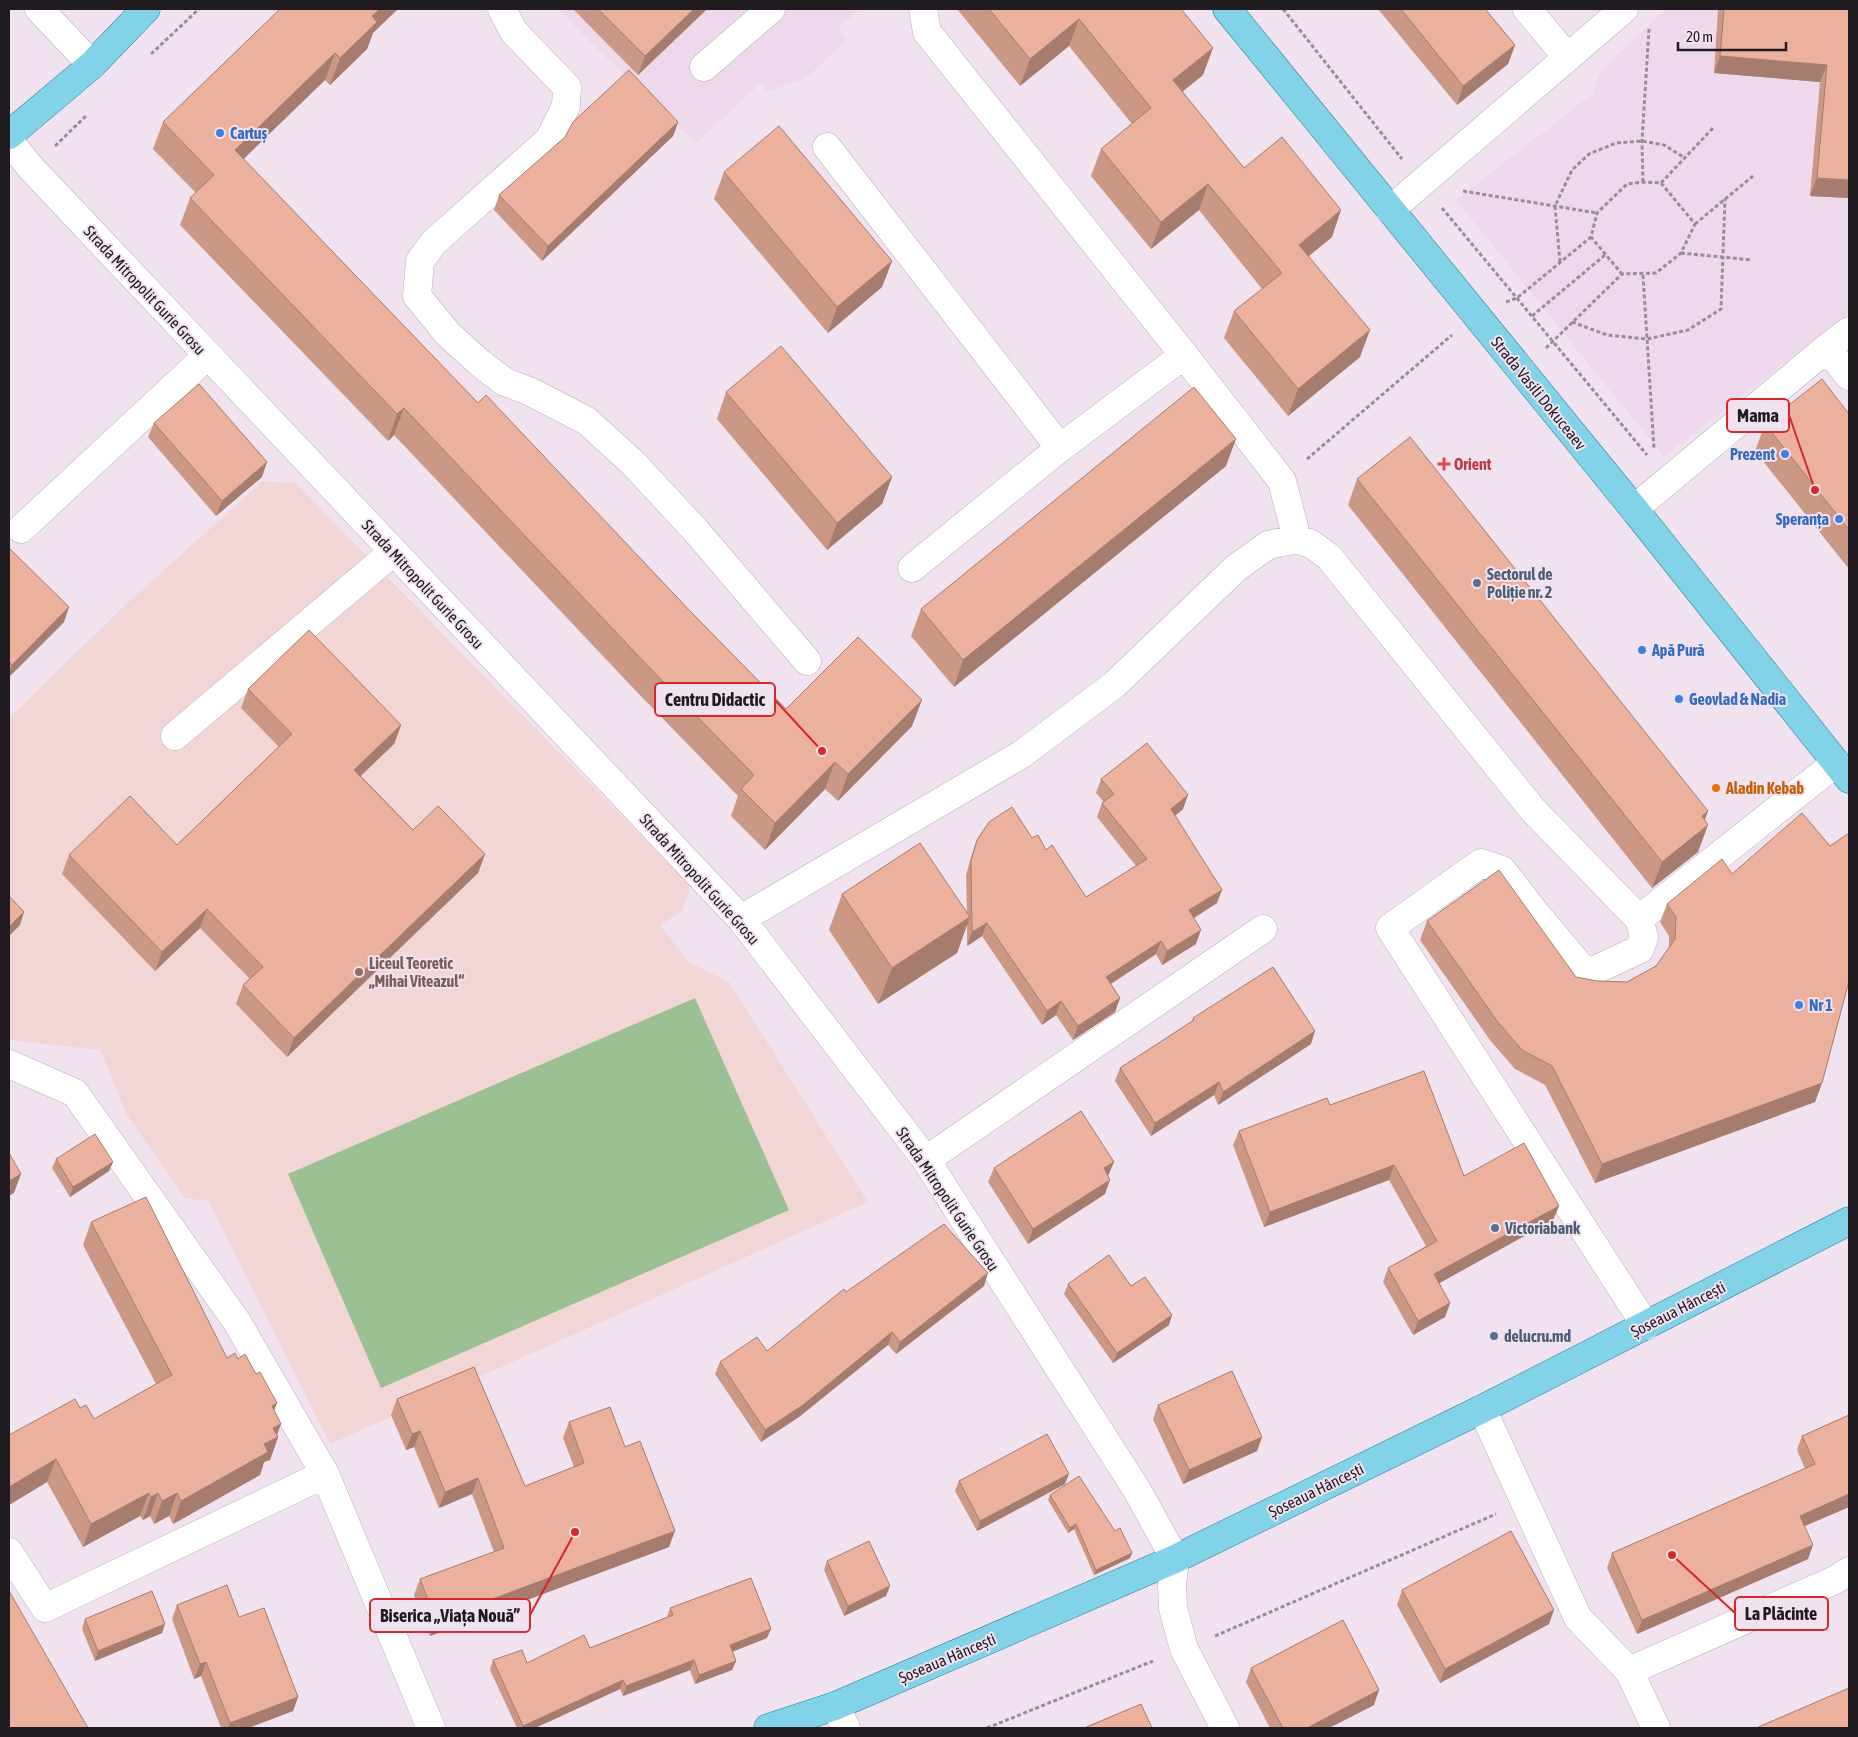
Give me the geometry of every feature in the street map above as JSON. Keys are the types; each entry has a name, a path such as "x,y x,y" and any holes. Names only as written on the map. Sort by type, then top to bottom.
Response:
{"main road":[{"path":"9,135 92,65 146,9"},
{"name":"Strada Vasili Dokuceaev","path":"1227,9 1634,509 1843,771"},
{"name":"Șoseaua Hâncești","path":"768,1728 841,1717 1175,1559 1482,1409 1849,1221"}],"street":[{"path":"39,9 92,65"},
{"path":"502,9 514,32 567,87 566,106 549,140 434,242 420,261 417,296 448,334 481,364 505,382 529,391 587,421 634,464 697,532 807,661"},
{"path":"704,67 771,9"},
{"path":"924,9 927,32 1282,481 1297,538"},
{"path":"1527,9 1567,57"},
{"path":"1390,210 1624,9"},
{"name":"Strada Mitropolit Gurie Grosu","path":"9,141 31,168 207,356 741,919 926,1160 1137,1490 1175,1559"},
{"path":"827,147 1060,448"},
{"path":"1634,509 1662,472 1849,331"},
{"path":"1827,348 1849,376"},
{"path":"912,568 1060,448 1184,355"},
{"path":"21,529 207,356"},
{"path":"741,919 1022,754 1114,685 1236,568 1268,545 1297,538 1311,544 1329,557 1534,810 1639,919 1644,937 1640,949 1595,970 1584,970 1502,870 1481,863 1390,928 1646,1326"},
{"path":"174,736 393,552"},
{"path":"1639,919 1843,771"},
{"path":"926,1160 1263,929"},
{"path":"9,1064 75,1093 237,1322 325,1474 431,1728"},
{"path":"1482,1409 1578,1618 1629,1671 1656,1728"},
{"path":"9,1552 46,1608 325,1474"},
{"path":"1175,1559 1172,1584 1173,1608 1184,1649 1225,1728"},
{"path":"1629,1671 1835,1580 1849,1571"}],"path":[{"path":"1282,9 1422,184 1662,472"},
{"path":"1643,182 1642,141 1650,28"},
{"path":"1660,183 1713,128"},
{"path":"1560,262 1555,206 1572,170 1589,154 1616,142 1642,141 1664,145 1685,158"},
{"path":"1695,224 1660,183 1643,182 1627,184 1597,214 1591,237 1622,274 1643,275 1656,273 1681,253 1695,224 1753,176"},
{"path":"1422,184 1597,214"},
{"path":"1572,322 1607,335 1647,339 1688,330 1720,309 1725,199"},
{"path":"1681,253 1752,260"},
{"path":"1532,316 1605,255"},
{"path":"1522,372 1622,274"},
{"path":"1643,275 1647,339 1662,472"},
{"path":"1282,481 1403,375"},
{"path":"987,1728 1184,1649 1524,1502"}],"shaded area":[{"path":"558,9 861,9 838,27 846,41 806,78 767,92 761,83 696,143 597,49"},
{"path":"1665,9 1849,9 1849,312 1664,457 1456,200 1592,94 1601,71"},
{"name":"Liceul Teoretic „Mihai Viteazul“","path":"263,481 295,483 686,882 690,889 682,911 660,925 688,962 729,982 868,1202 330,1444 208,1200 186,1199 127,1115 100,1050 9,1040 9,718 123,607"}],"green space":[{"path":"695,998 789,1210 381,1388 288,1174"}],"building":[{"path":"280,9 380,9 372,16 377,22 340,58 335,53 235,150 478,403 486,395 691,612 786,709 858,637 922,700 848,774 835,762 775,823 741,789 754,775 646,664 404,408 397,414 190,198 214,175 163,122"},
{"path":"598,9 694,9 645,56"},
{"path":"989,9 1181,9 1213,48 1173,80 1244,168 1282,137 1341,210 1299,245 1370,330 1298,389 1234,311 1282,273 1208,184 1161,222 1101,149 1151,108 1079,19 1030,59"},
{"path":"1401,9 1485,9 1515,45 1463,86"},
{"path":"1724,9 1849,9 1849,180 1817,178 1827,65 1720,56"},
{"path":"629,70 678,122 548,246 499,195 565,137 573,122"},
{"path":"779,126 892,261 837,307 724,172"},
{"path":"781,346 892,477 837,523 726,392"},
{"path":"1822,379 1849,414 1849,530 1765,424"},
{"path":"199,384 267,462 222,501 154,423"},
{"path":"1194,387 1236,439 963,660 921,609"},
{"path":"1410,437 1708,811 1702,816 1708,825 1662,862 1357,479"},
{"path":"9,548 69,607 12,665 9,662"},
{"path":"309,630 401,725 354,770 413,830 438,806 485,854 294,1038 243,985 263,967 207,909 162,952 69,855 130,796 177,845 292,734 248,689"},
{"path":"1147,743 1188,795 1171,809 1222,890 1189,910 1201,930 1167,951 1161,941 1106,977 1120,998 1078,1026 1061,1001 1047,1011 987,923 972,932 971,861 977,840 989,822 1012,807 1032,838 1038,835 1046,850 1052,845 1086,897 1147,859 1102,803 1114,794 1101,779"},
{"path":"1802,813 1830,846 1849,833 1849,981 1822,1083 1602,1164 1552,1066 1522,1050 1497,1021 1427,921 1499,870 1576,977 1597,981 1627,982 1656,966 1675,939 1676,917 1667,904 1722,859 1732,874"},
{"path":"920,843 970,917 892,968 842,894"},
{"path":"9,896 24,912 9,927"},
{"path":"1273,967 1315,1031 1223,1092 1219,1082 1155,1123 1120,1068 1194,1020 1193,1018"},
{"path":"1424,1071 1464,1176 1524,1143 1559,1206 1434,1274 1450,1303 1418,1321 1388,1268 1437,1241 1394,1165 1270,1212 1239,1131 1327,1098 1330,1105"},
{"path":"1081,1111 1114,1162 1104,1168 1110,1180 1033,1229 994,1168"},
{"path":"95,1134 113,1162 73,1187 56,1159"},
{"path":"9,1153 21,1174 9,1181"},
{"path":"146,1197 227,1358 235,1353 238,1359 245,1354 256,1374 260,1372 277,1403 272,1406 281,1424 273,1428 278,1437 264,1444 268,1452 181,1501 177,1493 162,1501 158,1493 151,1497 149,1493 91,1524 56,1459 9,1487 9,1435 75,1399 80,1408 86,1405 94,1419 172,1375 91,1222"},
{"path":"944,1224 988,1273 900,1342 892,1332 803,1405 765,1430 720,1362 757,1337 767,1351 844,1289 846,1292"},
{"path":"1109,1255 1131,1286 1145,1277 1172,1315 1117,1353 1068,1284"},
{"path":"474,1367 525,1486 584,1463 569,1422 610,1407 625,1447 640,1441 675,1531 436,1620 420,1579 504,1548 478,1478 445,1492 420,1431 412,1434 397,1399"},
{"path":"1232,1371 1262,1437 1189,1470 1158,1405"},
{"path":"1849,1415 1849,1494 1800,1516 1813,1545 1642,1620 1612,1553 1815,1464 1802,1436"},
{"path":"1047,1434 1069,1474 980,1521 959,1481"},
{"path":"1079,1476 1115,1531 1120,1528 1132,1553 1096,1570 1076,1524 1070,1528 1050,1495"},
{"path":"1511,1531 1554,1610 1445,1669 1402,1590"},
{"path":"869,1541 890,1586 848,1606 827,1561"},
{"path":"751,1578 771,1629 730,1645 736,1661 699,1675 694,1660 626,1686 623,1680 523,1726 493,1660 522,1650 527,1663 584,1635 590,1648 673,1615 670,1608"},
{"path":"227,1585 239,1617 264,1608 298,1697 230,1723 206,1662 200,1664 177,1605"},
{"path":"9,1591 88,1728 9,1728"},
{"path":"152,1591 165,1624 98,1651 85,1619"},
{"path":"1343,1620 1379,1690 1307,1728 1283,1728 1251,1668"},
{"path":"1849,1688 1849,1728 1756,1728"},
{"path":"1141,1704 1152,1728 1084,1728"}],"place":[{"name":"Cartuș","path":"220,133"},
{"name":"Prezent","path":"1785,454"},
{"name":"Orient","path":"1444,464"},
{"name":"Mama","path":"1815,490"},
{"name":"Speranța","path":"1839,519"},
{"name":"Sectorul de Poliție nr. 2","path":"1477,583"},
{"name":"Apă Pură","path":"1642,650"},
{"name":"Geovlad & Nadia","path":"1679,699"},
{"name":"Centru Didactic","path":"822,751"},
{"name":"Aladin Kebab","path":"1716,788"},
{"name":"Liceul Teoretic „Mihai Viteazul“","path":"359,972"},
{"name":"Nr 1","path":"1799,1005"},
{"name":"Victoriabank","path":"1495,1228"},
{"name":"delucru.md","path":"1494,1336"},
{"name":"Biserica „Viața Nouă”","path":"575,1532"},
{"name":"La Plăcinte","path":"1672,1555"}]}
